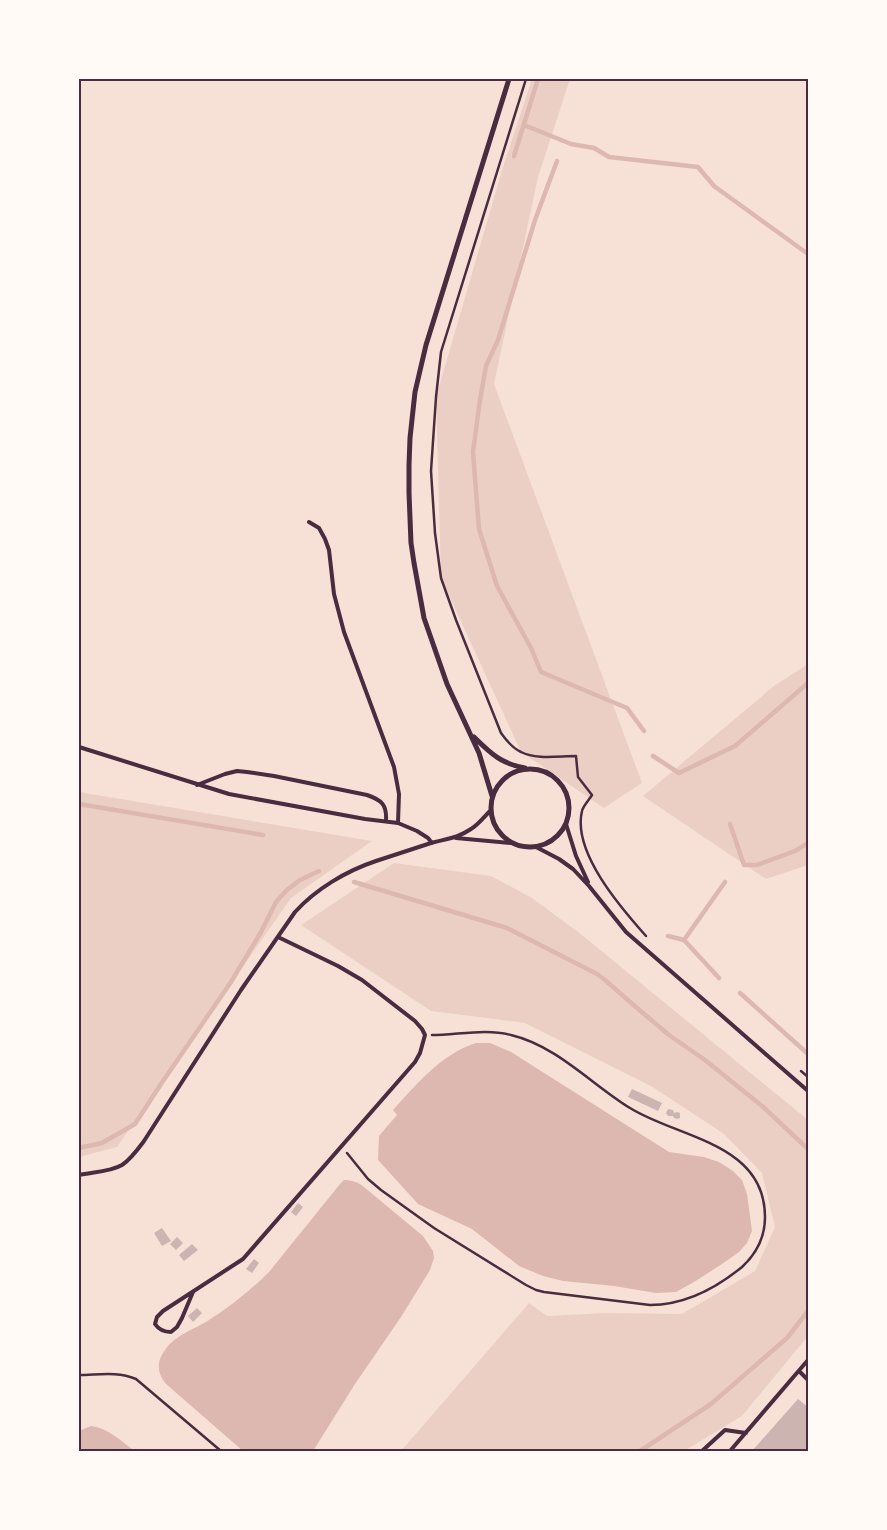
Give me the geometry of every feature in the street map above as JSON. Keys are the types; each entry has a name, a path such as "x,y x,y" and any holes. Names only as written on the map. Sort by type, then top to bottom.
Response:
{"street":[{"path":"492,796 484,766 471,733 447,684 424,618 411,544 409,493 410,438 415,392 426,345 509,79"},
{"path":"471,733 485,748 503,762 542,771 553,776 562,785 567,796 569,808 566,824 559,835 549,843 536,848 523,848 511,844 500,835 493,824 490,811 492,796 498,785 507,776 518,770 530,769"}],"lane":[{"path":"309,522 319,528 325,538 329,550 334,594 344,632 394,767 399,794 398,823"},
{"path":"79,747 197,785 243,797 398,823 417,831 432,843"},
{"path":"197,785 226,774 238,772 274,776 367,794 383,804 387,812 386,821"},
{"path":"456,838 478,825 490,811"},
{"path":"566,824 576,856 590,886"},
{"path":"79,1175 112,1169 122,1165 132,1157 241,990 295,912 303,904 339,878 375,861 432,843 456,838 511,844"},
{"path":"536,848 559,859 573,869 590,886 626,932 808,1090"},
{"path":"193,1292 177,1327 171,1332 159,1329 155,1324 160,1314 193,1292 243,1259 415,1062 420,1053 425,1035 415,1021 362,980 338,966 278,937"},
{"path":"730,1451 808,1360"},
{"path":"799,1371 808,1380"},
{"path":"702,1451 725,1430 746,1433"}],"path":[{"path":"526,79 441,352 431,471 438,560 441,578 456,620 501,733 508,743 521,752 536,756 576,756 578,777 592,795 582,810 580,830 588,853 598,876 619,906 647,937"},
{"path":"340,1146 368,1179 381,1190 434,1228 510,1276 536,1290 650,1305 664,1305 702,1294 735,1272 753,1255 759,1246 765,1227 763,1202 759,1188 754,1178 741,1162 730,1154 635,1111 550,1052 510,1034 425,1035"},
{"path":"800,1071 808,1077"},
{"path":"79,1375 118,1374 128,1375 136,1379 221,1451"}],"shaded area":[{"path":"532,79 570,79 538,177 494,384 642,783 604,808 521,752 441,578 436,397 503,167"},
{"path":"808,664 808,865 766,879 643,796 774,686"},
{"path":"79,792 372,841 291,898 117,1147 79,1157"},
{"path":"394,863 491,876 532,898 582,935 808,1120 808,1336 742,1416 684,1451 401,1451 529,1303 547,1316 605,1313 682,1314 755,1271 775,1227 762,1173 724,1134 651,1086 525,1023 431,1011 301,925"},
{"path":"476,1043 490,1043 511,1052 669,1152 704,1157 719,1162 733,1171 742,1180 747,1194 752,1231 747,1243 739,1252 722,1264 676,1292 656,1293 614,1286 563,1281 543,1276 519,1266 472,1229 418,1204 378,1160 379,1136 397,1115 393,1110 430,1071 452,1054"},
{"path":"344,1180 350,1180 362,1185 423,1236 433,1251 434,1258 430,1270 313,1451 243,1451 166,1384 159,1372 160,1359 174,1340 225,1309 262,1279"},
{"path":"91,1426 109,1432 135,1451 79,1451 79,1431"}],"building":[{"path":"632,1089 662,1103 658,1111 628,1097"},
{"path":"668,1109 673,1110 674,1113 680,1113 680,1118 668,1116 666,1113"},
{"path":"298,1203 303,1207 296,1216 291,1212"},
{"path":"162,1228 171,1241 162,1246 154,1233"},
{"path":"177,1237 183,1243 176,1250 170,1244"},
{"path":"192,1244 198,1250 184,1261 179,1255"},
{"path":"254,1259 259,1263 252,1273 246,1269"},
{"path":"197,1308 202,1313 193,1322 188,1316"},
{"path":"798,1399 808,1407 808,1451 752,1451"}],"waterway":[{"path":"514,156 538,79"},
{"path":"524,125 571,144 594,148 609,157 698,167 714,186 808,254"},
{"path":"557,161 535,220 498,340 486,366 473,452 479,529 497,586 531,648 541,672 627,708 644,731"},
{"path":"653,756 679,773 735,746 808,683"},
{"path":"79,804 263,835"},
{"path":"730,824 744,865 757,865 795,851 808,843"},
{"path":"79,1148 102,1143 135,1124 231,982 261,932 276,902 300,880 319,871"},
{"path":"354,882 507,928 597,974 669,1035 705,1060 762,1106 808,1149"},
{"path":"719,978 684,940 725,882"},
{"path":"668,936 684,940"},
{"path":"740,993 808,1054"},
{"path":"640,1451 711,1404 787,1338 808,1311"}]}
